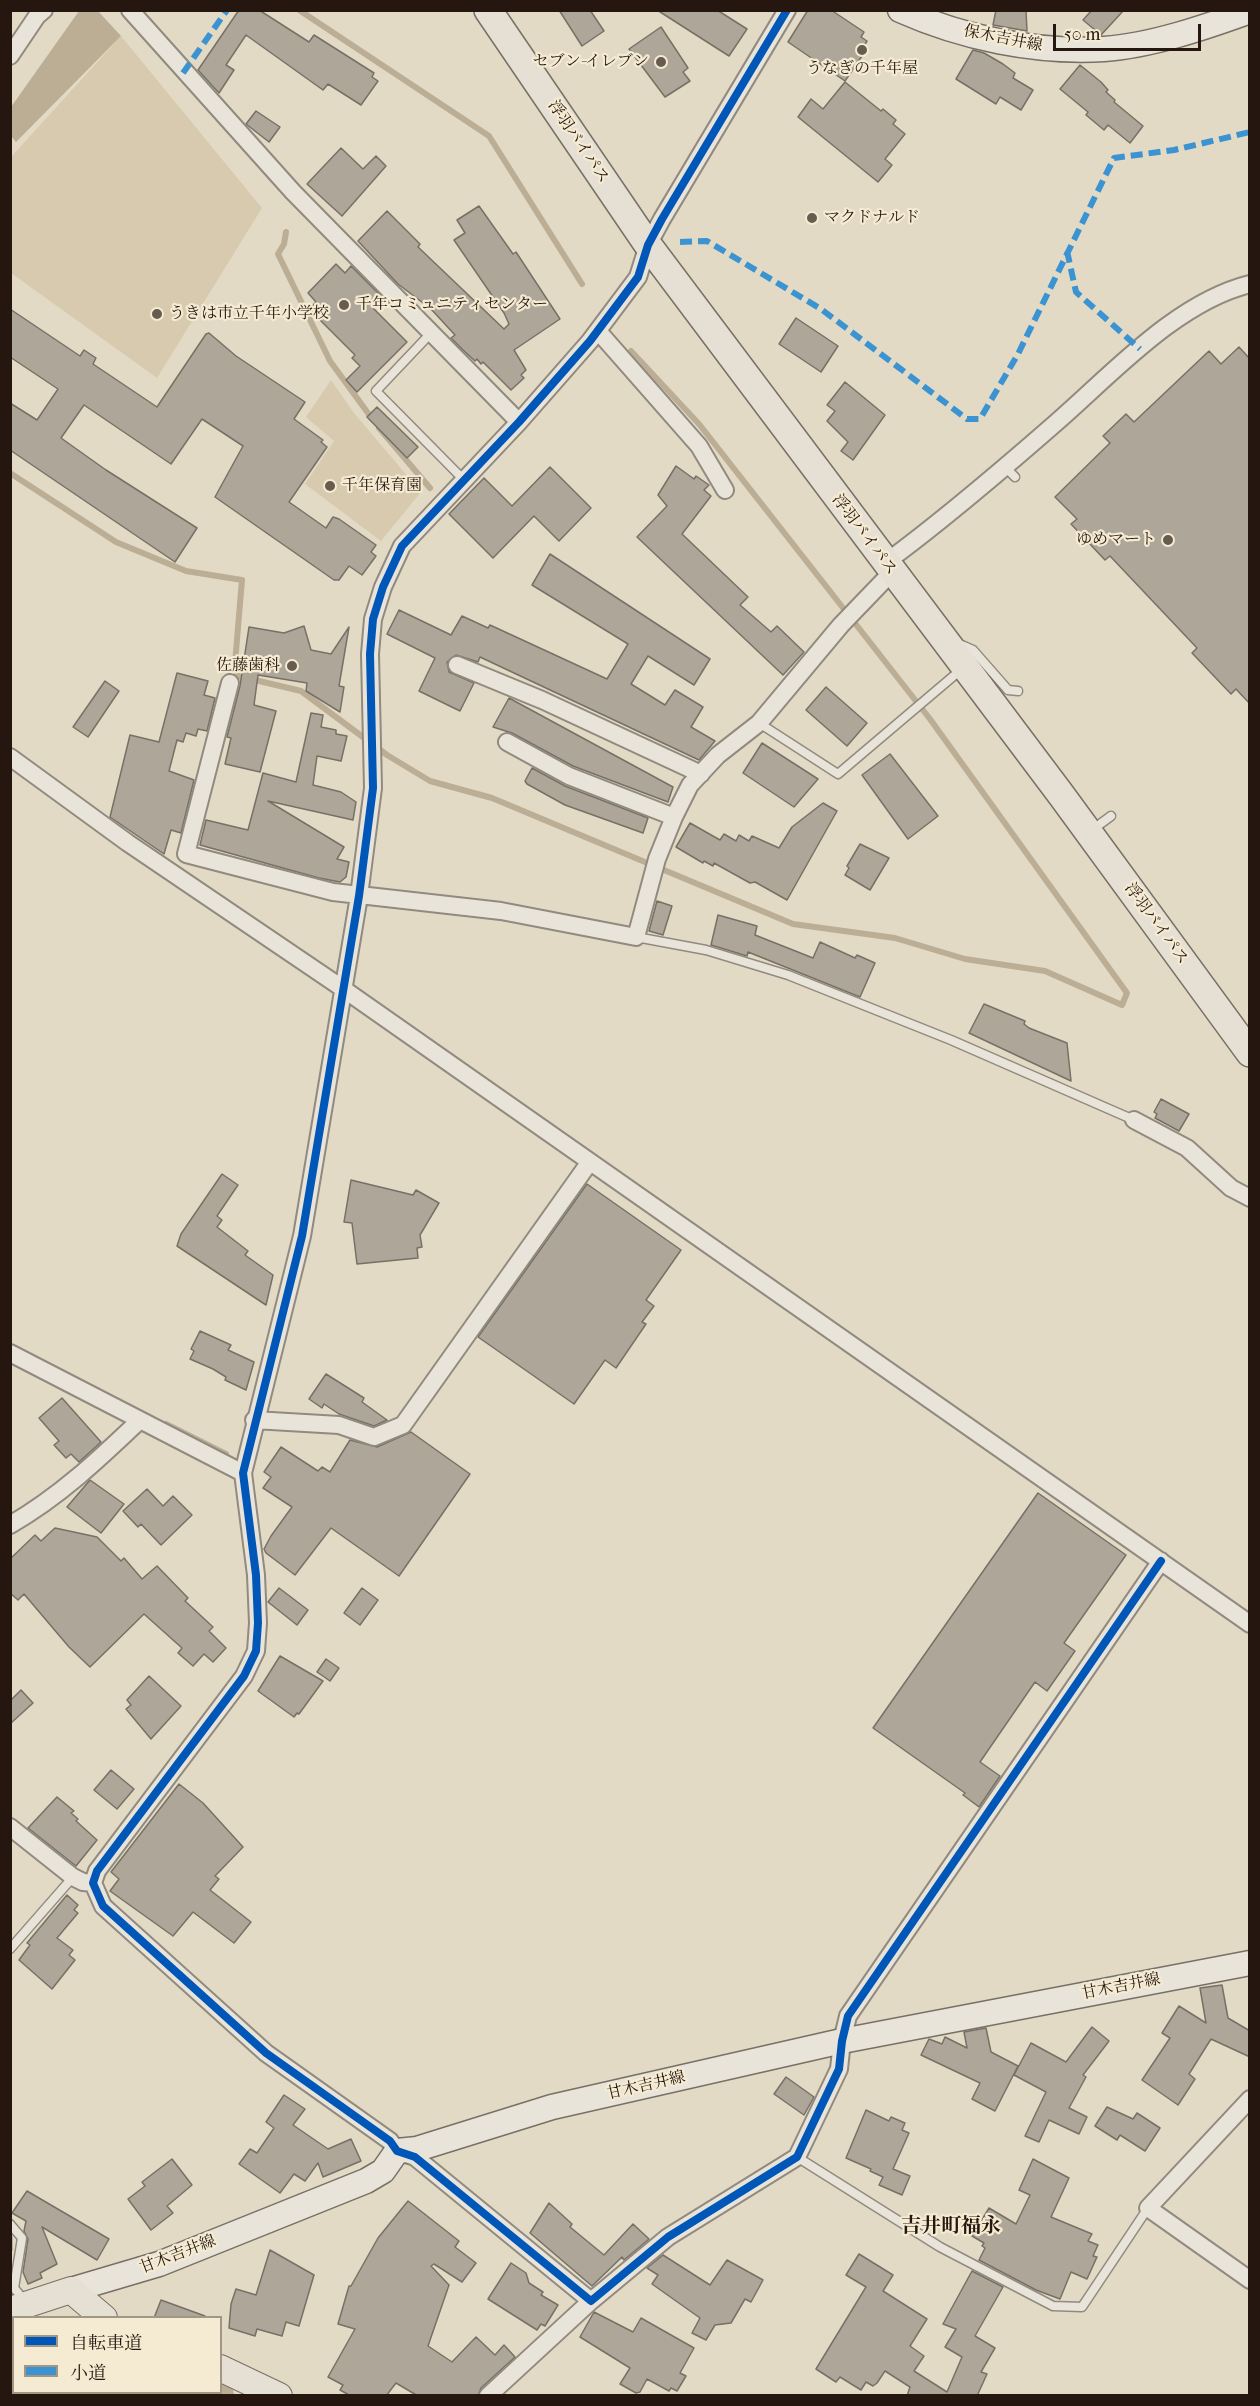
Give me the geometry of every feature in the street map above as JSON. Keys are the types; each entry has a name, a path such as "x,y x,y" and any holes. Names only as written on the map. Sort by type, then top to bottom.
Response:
{"highway":[{"name":"浮羽バイパス","path":"488,10 648,245 1088,832 1250,1053"}],"main road":[{"name":"保木吉井線","path":"900,10 925,22 1016,45 1095,49 1144,42 1250,11"},
{"name":"甘木吉井線","path":"71,2290 159,2264 366,2181 383,2170 397,2151 417,2149 552,2107 842,2041 1250,1963"},
{"path":"18,2307 71,2290 102,2316"},
{"path":"222,2369 279,2396"}],"street":[{"path":"130,10 293,192 519,422"},
{"path":"591,2301 414,2157 397,2151 390,2141 266,2053 103,1906 93,1883 97,1871 244,1676 256,1651 258,1623 256,1575 243,1473 254,1420 302,1236 359,896 373,788 370,654 373,619 382,587 402,546 519,422 598,331 638,277 648,245 787,10"},
{"path":"10,56 36,12"},
{"path":"230,683 186,854 333,892 501,911 636,937 655,865 674,817 690,785 718,755 759,723 889,568 1010,472 1140,349 1193,308 1217,295 1250,284"},
{"path":"598,331 699,446 725,490"},
{"path":"457,665 542,700 701,774"},
{"path":"507,742 568,776 674,817"},
{"path":"10,757 128,843 342,988 1250,1624"},
{"path":"1134,1120 1187,1148 1231,1188 1250,1198"},
{"path":"254,1420 339,1425 374,1437 404,1425 589,1162"},
{"path":"10,1353 243,1473"},
{"path":"10,1525 46,1504 82,1476 139,1421"},
{"path":"488,2396 591,2301 668,2237 797,2157 838,2069 848,2016 1161,1562"},
{"path":"10,1827 73,1877 83,1882 93,1883"},
{"path":"1250,2099 1148,2208 1250,2280"}],"lane":[{"path":"431,333 376,391 464,480"},
{"path":"942,638 974,650 1008,690 1018,691"},
{"path":"759,723 838,774 965,667"},
{"path":"1088,832 1111,816"},
{"path":"636,937 706,950 788,975 951,1040 1134,1120"},
{"path":"10,1949 73,1877"},
{"path":"797,2157 940,2247 1053,2306 1082,2307 1148,2208"},
{"path":"10,2224 22,2238 14,2288 18,2307"}],"shaded area":[{"path":"79,11 98,11 121,36 16,142 11,136 11,107"},
{"path":"121,36 262,208 157,378 11,273 11,157"},
{"path":"331,380 354,413 421,492 381,541 305,484 334,441 306,417"}],"building":[{"path":"239,10 259,10 309,42 314,35 374,73 372,77 378,81 361,105 328,84 323,90 246,35 226,65 234,70 219,93 198,70"},
{"path":"559,10 590,10 604,31 582,46"},
{"path":"657,10 717,10 747,29 729,56"},
{"path":"808,10 831,10 864,32 861,37 867,41 861,51 864,53 845,81 788,42"},
{"path":"996,10 1026,10 1027,31 993,25"},
{"path":"1092,10 1124,10 1101,35 1083,20"},
{"name":"セブン-イレブン","path":"661,27 688,68 683,72 690,81 665,97 629,49"},
{"path":"973,50 984,53 1003,64 1015,73 1013,78 1033,90 1021,110 1000,97 996,104 956,79"},
{"path":"1080,65 1101,82 1108,90 1106,92 1115,100 1114,102 1143,126 1130,143 1108,125 1104,130 1086,115 1088,112 1060,89"},
{"path":"845,82 896,120 893,124 905,134 885,159 892,165 878,182 798,117 811,99 823,109"},
{"path":"256,111 280,127 269,142 246,124"},
{"path":"341,148 363,169 376,156 386,166 342,216 307,184"},
{"path":"479,206 513,254 516,252 560,319 514,350 526,370 521,375 524,378 511,390 483,362 481,364 477,359 475,361 463,350 451,338 455,335 431,309 398,284 358,241 387,211 420,244 418,247 504,329 509,324 504,313 454,240 465,233 457,220"},
{"name":"千年コミュニティセンター","path":"336,264 345,273 351,266 383,298 373,308 407,342 357,392 346,380 360,366 352,358 355,355 309,309 316,302 308,293"},
{"path":"10,309 80,356 84,350 96,358 93,364 157,407 206,334 209,333 236,356 305,402 294,419 323,440 321,442 327,447 289,502 326,528 333,517 339,519 376,545 371,552 376,556 362,575 349,566 339,580 334,580 215,497 243,446 202,419 171,464 84,405 61,438 106,470 197,528 175,562 10,450 10,403 37,420 58,389 10,357"},
{"path":"796,318 838,346 821,372 779,344"},
{"name":"ゆめマート","path":"1239,347 1250,359 1250,704 1236,689 1231,694 1192,653 1197,648 1110,556 1105,560 1071,524 1077,519 1055,497 1110,443 1103,436 1126,414 1134,422 1209,351 1221,364"},
{"path":"845,382 885,415 853,460 841,451 848,442 827,421 835,411 827,405"},
{"path":"377,407 418,447 407,458 367,417"},
{"path":"676,466 694,479 696,476 709,485 704,490 711,496 682,534 748,597 740,605 771,632 777,626 804,652 783,675 637,537 667,506 658,495"},
{"path":"550,467 591,508 559,541 534,516 493,558 449,514 484,478 512,506"},
{"path":"550,554 710,659 694,685 648,656 631,684 665,705 675,690 703,707 691,727 715,741 699,760 480,657 478,662 456,655 447,662 449,672 474,683 460,711 419,691 435,658 387,634 399,610 451,635 462,616 488,628 490,625 607,679 628,644 532,585"},
{"path":"304,626 311,650 331,654 349,627 339,686 344,687 340,712 306,691 307,683 258,675 254,705 276,711 260,772 225,764 231,738 227,737 240,686 249,627 284,633"},
{"path":"177,673 208,681 204,695 215,698 207,731 198,729 196,736 186,733 183,742 177,740 169,771 194,780 181,833 171,830 164,854 110,817 130,735 159,742"},
{"path":"105,681 119,691 88,737 73,727"},
{"path":"826,687 867,723 847,746 806,710"},
{"path":"509,698 673,787 668,802 573,766 512,733 493,727"},
{"path":"311,713 323,715 321,727 336,730 336,734 347,736 341,761 317,756 313,785 341,792 356,802 353,820 268,801 344,847 337,859 349,862 346,877 340,882 319,878 200,845 206,820 248,830 263,773 296,782"},
{"path":"762,743 818,779 794,807 743,773"},
{"path":"890,754 938,816 908,839 862,775"},
{"path":"532,768 565,786 648,818 643,833 565,805 527,784 525,781"},
{"path":"823,803 837,811 787,900 714,863 713,866 704,861 703,863 676,847 690,823 720,840 724,834 736,841 739,835 749,841 752,836 779,848 792,827"},
{"path":"860,844 889,858 870,890 845,875 849,868 847,866"},
{"path":"657,901 672,906 663,935 649,931"},
{"path":"718,915 757,926 755,935 813,958 820,942 855,958 857,955 875,963 860,997 748,952 747,956 711,945"},
{"path":"984,1004 1025,1021 1024,1024 1029,1028 1067,1043 1071,1081 969,1033"},
{"path":"1161,1099 1189,1114 1179,1131 1155,1118 1157,1114 1154,1112"},
{"path":"222,1174 238,1185 217,1216 222,1220 217,1227 248,1251 245,1255 273,1275 266,1305 177,1246 181,1234"},
{"path":"351,1180 413,1195 416,1190 439,1203 420,1235 422,1247 417,1248 418,1258 357,1264 352,1223 344,1222"},
{"path":"587,1184 681,1250 646,1300 654,1306 642,1322 646,1324 616,1368 605,1360 574,1404 478,1337"},
{"path":"200,1331 231,1345 228,1350 254,1362 246,1390 225,1380 226,1377 213,1369 190,1359 194,1351 191,1349"},
{"path":"326,1374 364,1398 362,1402 387,1420 374,1426 339,1414 324,1404 322,1408 309,1399"},
{"path":"62,1398 101,1442 79,1462 71,1454 66,1458 54,1445 59,1441 39,1418"},
{"path":"411,1432 470,1474 399,1576 331,1528 295,1575 266,1553 264,1549 271,1536 292,1507 263,1488 271,1477 264,1472 281,1447 318,1471 322,1467 330,1472 350,1440 377,1447"},
{"path":"90,1480 124,1504 101,1533 67,1507"},
{"path":"147,1489 163,1506 173,1496 192,1515 161,1545 141,1524 138,1527 123,1511"},
{"path":"1038,1493 1126,1555 1064,1643 1075,1651 1047,1691 1035,1682 980,1762 1000,1776 979,1807 963,1795 965,1793 873,1728"},
{"path":"55,1528 97,1537 121,1561 124,1558 142,1579 157,1566 188,1598 185,1601 213,1627 209,1631 226,1648 213,1662 204,1654 193,1666 178,1653 182,1648 144,1614 90,1667 69,1647 24,1594 18,1600 10,1593 10,1559 35,1535 41,1541"},
{"path":"279,1588 308,1610 297,1625 268,1602"},
{"path":"362,1588 378,1600 360,1625 344,1613"},
{"path":"280,1656 323,1681 299,1714 297,1713 294,1717 258,1691"},
{"path":"326,1659 339,1668 330,1681 317,1672"},
{"path":"149,1676 181,1706 151,1739 126,1709 131,1705 127,1700"},
{"path":"21,1690 33,1703 10,1724 10,1701"},
{"path":"111,1770 134,1789 117,1809 94,1790"},
{"path":"179,1784 203,1803 243,1847 215,1876 219,1879 210,1890 251,1922 234,1943 193,1912 173,1936 110,1891 119,1879 111,1872"},
{"path":"57,1797 74,1811 71,1813 78,1819 76,1821 97,1840 76,1866 28,1828"},
{"path":"67,1895 78,1905 74,1910 78,1913 57,1938 73,1950 69,1955 75,1960 52,1989 19,1960 30,1945 27,1943"},
{"path":"1222,1985 1228,2018 1250,2031 1250,2057 1211,2039 1189,2074 1195,2079 1178,2105 1142,2080 1170,2038 1162,2033 1179,2006 1206,2023 1200,1988"},
{"path":"1092,2027 1109,2041 1083,2075 1086,2077 1069,2108 1087,2117 1079,2134 1049,2120 1039,2142 1025,2136 1046,2092 1014,2075 1031,2043 1066,2062"},
{"path":"986,2028 991,2052 1018,2066 995,2111 972,2099 980,2083 921,2055 929,2039 942,2044 945,2037 967,2048 964,2032"},
{"path":"786,2077 814,2097 804,2115 774,2094"},
{"path":"284,2095 305,2109 293,2125 328,2149 351,2139 361,2161 323,2177 318,2163 305,2181 294,2174 280,2193 239,2164 250,2149 257,2153 274,2128 266,2122"},
{"path":"1107,2107 1133,2119 1137,2113 1160,2128 1145,2151 1120,2135 1117,2140 1095,2126"},
{"path":"866,2110 889,2121 891,2117 905,2123 902,2130 909,2133 893,2169 910,2176 902,2195 879,2185 883,2177 870,2171 871,2169 846,2158"},
{"path":"172,2159 192,2185 167,2206 173,2213 151,2230 128,2199 145,2186 142,2182"},
{"path":"1033,2159 1069,2178 1051,2217 1092,2234 1088,2241 1098,2245 1093,2256 1097,2257 1087,2279 1071,2272 1060,2299 1036,2290 979,2260 985,2248 982,2246 984,2243 972,2236 989,2208 1016,2224 1030,2195 1019,2190"},
{"path":"27,2191 109,2239 97,2260 42,2227 57,2264 40,2273 42,2278 28,2284 23,2272 28,2239 24,2231 26,2221 12,2213"},
{"path":"408,2201 459,2241 455,2247 476,2263 462,2282 434,2264 431,2266 449,2285 428,2346 452,2362 476,2337 495,2355 504,2345 515,2357 481,2388 478,2396 418,2396 396,2383 386,2396 351,2396 340,2390 343,2385 328,2377 355,2329 338,2324 349,2286 378,2238"},
{"path":"549,2203 572,2224 570,2227 604,2255 633,2224 649,2239 624,2260 622,2257 592,2286 530,2233"},
{"path":"270,2250 314,2275 299,2326 286,2322 282,2336 257,2329 255,2336 229,2328 231,2304 236,2289 256,2295"},
{"path":"859,2254 893,2275 883,2291 927,2319 910,2346 924,2356 914,2371 947,2392 962,2357 945,2347 956,2329 943,2324 972,2271 1003,2287 975,2336 995,2348 981,2372 987,2374 977,2396 907,2396 910,2387 885,2371 877,2383 873,2386 866,2382 861,2390 840,2377 836,2382 816,2369 866,2287 846,2275"},
{"path":"663,2255 710,2285 727,2260 763,2280 751,2302 745,2299 731,2323 715,2325 706,2340 692,2333 700,2318 652,2284 658,2275 647,2268"},
{"path":"511,2263 526,2273 529,2283 543,2292 541,2295 558,2305 545,2326 541,2324 537,2330 488,2299"},
{"path":"161,2300 205,2316 155,2316"},
{"path":"594,2312 633,2332 641,2318 694,2348 680,2373 686,2376 677,2391 671,2388 669,2391 647,2379 640,2392 636,2393 620,2384 630,2368 580,2337"}],"waterway":[{"path":"299,10 489,136 582,284"},
{"path":"286,232 284,244 278,254 330,361 373,420"},
{"path":"10,473 116,542 186,571 242,580 234,675 301,691 387,755 430,781 492,798 793,924 895,938 965,959 1045,971 1122,1005 1127,993 930,719 699,424 631,351"},
{"path":"379,428 430,488"},
{"path":"166,1424 226,1454"},
{"path":"10,2238 10,2249"},
{"path":"212,2394 216,2396"}],"marked path":[{"path":"183,73 227,10"},
{"path":"680,242 707,241 821,309 967,419 980,419 1018,354 1114,158 1174,150 1250,132"},
{"path":"1067,251 1076,292 1140,349"}],"cycle path":[{"path":"787,10 662,219 648,245 638,277 590,341 519,422 402,546 383,587 373,619 370,654 373,788 359,896 302,1236 243,1473 256,1575 258,1623 256,1651 244,1676 97,1871 93,1883 103,1906 266,2053 390,2141 397,2151 415,2157 591,2301 668,2237 797,2157 839,2069 848,2016 1161,1561"}],"place":[{"name":"うなぎの千年屋","path":"862,50"},
{"name":"セブン-イレブン","path":"661,62"},
{"name":"マクドナルド","path":"812,218"},
{"name":"千年コミュニティセンター","path":"344,305"},
{"name":"うきは市立千年小学校","path":"157,314"},
{"name":"千年保育園","path":"330,486"},
{"name":"ゆめマート","path":"1168,540"},
{"name":"佐藤歯科","path":"292,666"}],"district":[{"name":"吉井町福永","path":"951,2227"}]}
